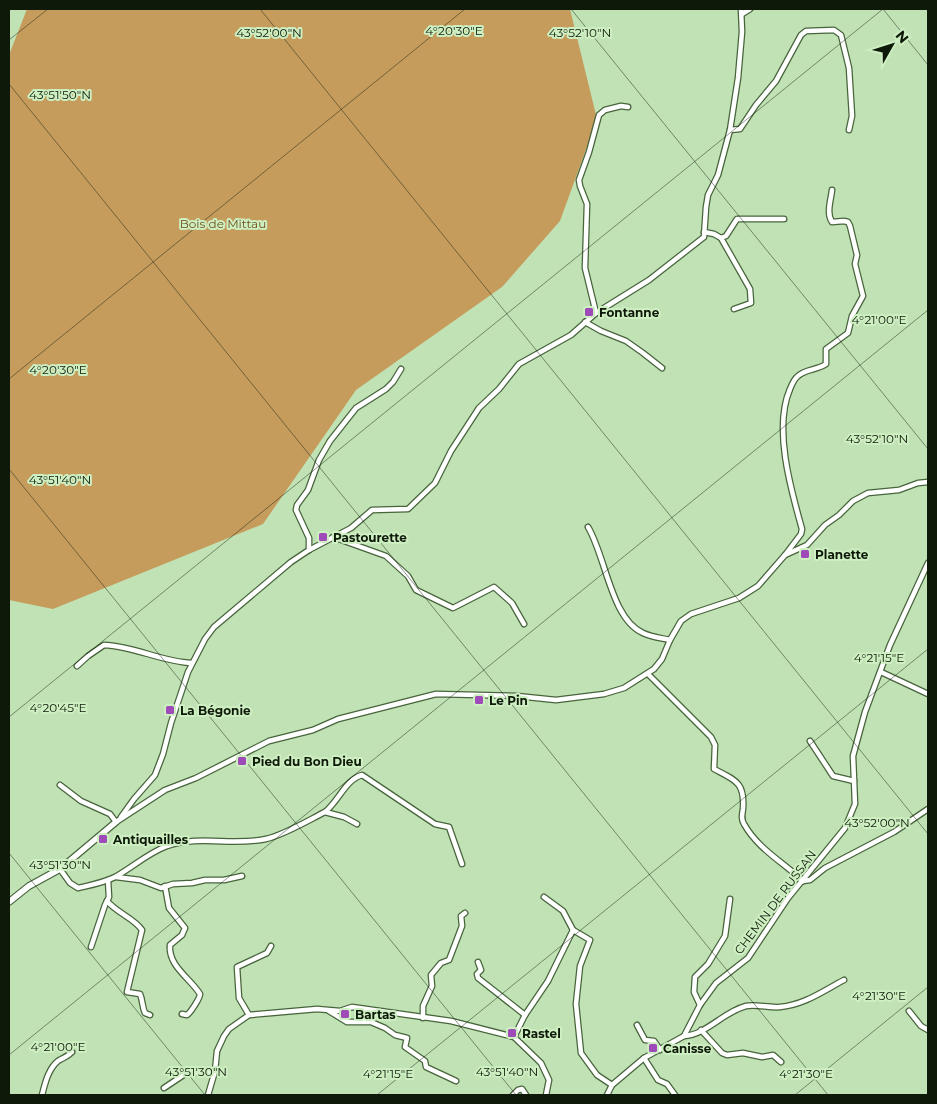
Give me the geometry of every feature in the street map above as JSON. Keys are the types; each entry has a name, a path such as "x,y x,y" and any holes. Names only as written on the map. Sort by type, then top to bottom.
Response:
{"street":[{"path":"122,817 134,799 155,775 192,663 214,627 291,562 309,550 351,528 372,510 408,509 435,483 451,451 479,408 499,389 519,364 571,335 596,313 649,280 704,237 708,195 718,175 730,130 740,58 741,12 750,9"},
{"path":"730,130 740,129 756,105 776,81 801,35 806,31 834,30 841,36 848,68 852,116 849,130"},
{"path":"596,313 585,268 587,204 579,180 599,114 605,110 621,106 628,107"},
{"path":"9,902 29,886 60,869 122,817 165,790 196,778 269,741 313,730 338,719 436,694 517,696 556,700 612,692 624,688 648,674 662,659 677,626 691,614 739,598 758,586 785,556 802,529 790,487 783,418 786,398 794,380 799,375 826,364 826,349 848,333 852,316 863,296 855,264 857,255 850,226 848,222 844,221 832,222 828,214 832,190"},
{"path":"721,238 726,236 737,219 784,219"},
{"path":"704,232 721,238 750,289 751,303 734,309"},
{"path":"585,322 601,332 626,342 662,368"},
{"path":"309,550 309,538 296,510 296,505 308,490 319,460 330,441 356,408 386,389 394,382 401,369"},
{"path":"785,556 808,545 825,525 839,515 853,501 868,493 899,490 918,483 928,482"},
{"path":"588,528 594,537 601,555 619,609 626,620 642,633 670,640"},
{"path":"332,537 386,556 408,576 416,590 452,608 494,586 512,603 524,624"},
{"name":"CHEMIN DE RUSSAN","path":"684,1036 700,1005 716,983 748,958 785,902 845,828 855,804 853,756 865,712 890,645 928,563"},
{"path":"77,666 104,645 175,662 192,663"},
{"path":"881,672 928,694"},
{"path":"648,674 711,737 715,745 714,769 737,782 742,789 742,818 759,844 793,870 803,881 810,880 823,870 894,832 928,808"},
{"path":"810,741 833,776 854,781"},
{"path":"60,869 70,883 78,888 108,880 156,851 169,846 203,840 229,842 266,839 325,812 355,777 362,775 435,824 449,827 462,864"},
{"path":"60,785 81,801 110,814 116,822"},
{"path":"325,812 344,817 357,824"},
{"path":"815,866 818,874"},
{"path":"815,866 823,870"},
{"path":"114,877 140,880 161,888 242,876"},
{"path":"91,947 109,897 108,880"},
{"path":"165,886 169,908 185,928 182,936 170,945 173,963 193,983 200,994 192,1011 187,1015 182,1014"},
{"path":"544,897 563,911 573,930 590,940 580,966 576,1004 581,1053 597,1075 612,1085"},
{"path":"700,1005 694,992 695,977 708,964 725,936 730,899"},
{"path":"107,901 142,930 127,992 140,994 142,1008 145,1014 150,1015"},
{"path":"423,1018 423,1006 432,986 431,976 441,963 449,960 462,926 461,916 465,913"},
{"path":"514,1037 525,1015 548,981 573,930"},
{"path":"250,1015 239,998 237,966 267,954 271,946"},
{"path":"478,962 481,970 477,974 478,978 525,1015"},
{"path":"607,1095 612,1085 644,1058 684,1036 693,1035 715,1021 746,1006 781,1007 806,1002 844,980"},
{"path":"208,1095 215,1071 217,1051 224,1036 230,1029 250,1015 316,1009 340,1011 352,1007 451,1021 514,1037 541,1063 549,1080 546,1095"},
{"path":"328,1010 347,1022 371,1022 395,1035 407,1038 405,1047 425,1062 426,1068 456,1081"},
{"path":"909,1012 921,1026 928,1030"},
{"path":"637,1025 645,1040 654,1041 660,1050"},
{"path":"701,1030 722,1053 727,1055 743,1053 762,1056 773,1055 781,1062"},
{"path":"42,1095 47,1075 58,1061 66,1058 72,1052"},
{"path":"644,1058 658,1080 667,1084 675,1095"},
{"path":"164,1088 185,1074 215,1071"},
{"path":"513,1095 522,1089 526,1095"}],"green space":[{"name":"Bois de Mittau","path":"27,9 570,9 597,119 560,221 502,287 356,390 263,524 53,609 9,600 9,55"}],"place":[{"name":"Fontanne","path":"589,312"},
{"name":"Pastourette","path":"323,537"},
{"name":"Planette","path":"805,554"},
{"name":"Le Pin","path":"479,700"},
{"name":"La Bégonie","path":"170,710"},
{"name":"Pied du Bon Dieu","path":"242,761"},
{"name":"Antiquailles","path":"103,839"},
{"name":"Bartas","path":"345,1014"},
{"name":"Rastel","path":"512,1033"},
{"name":"Canisse","path":"653,1048"}]}
